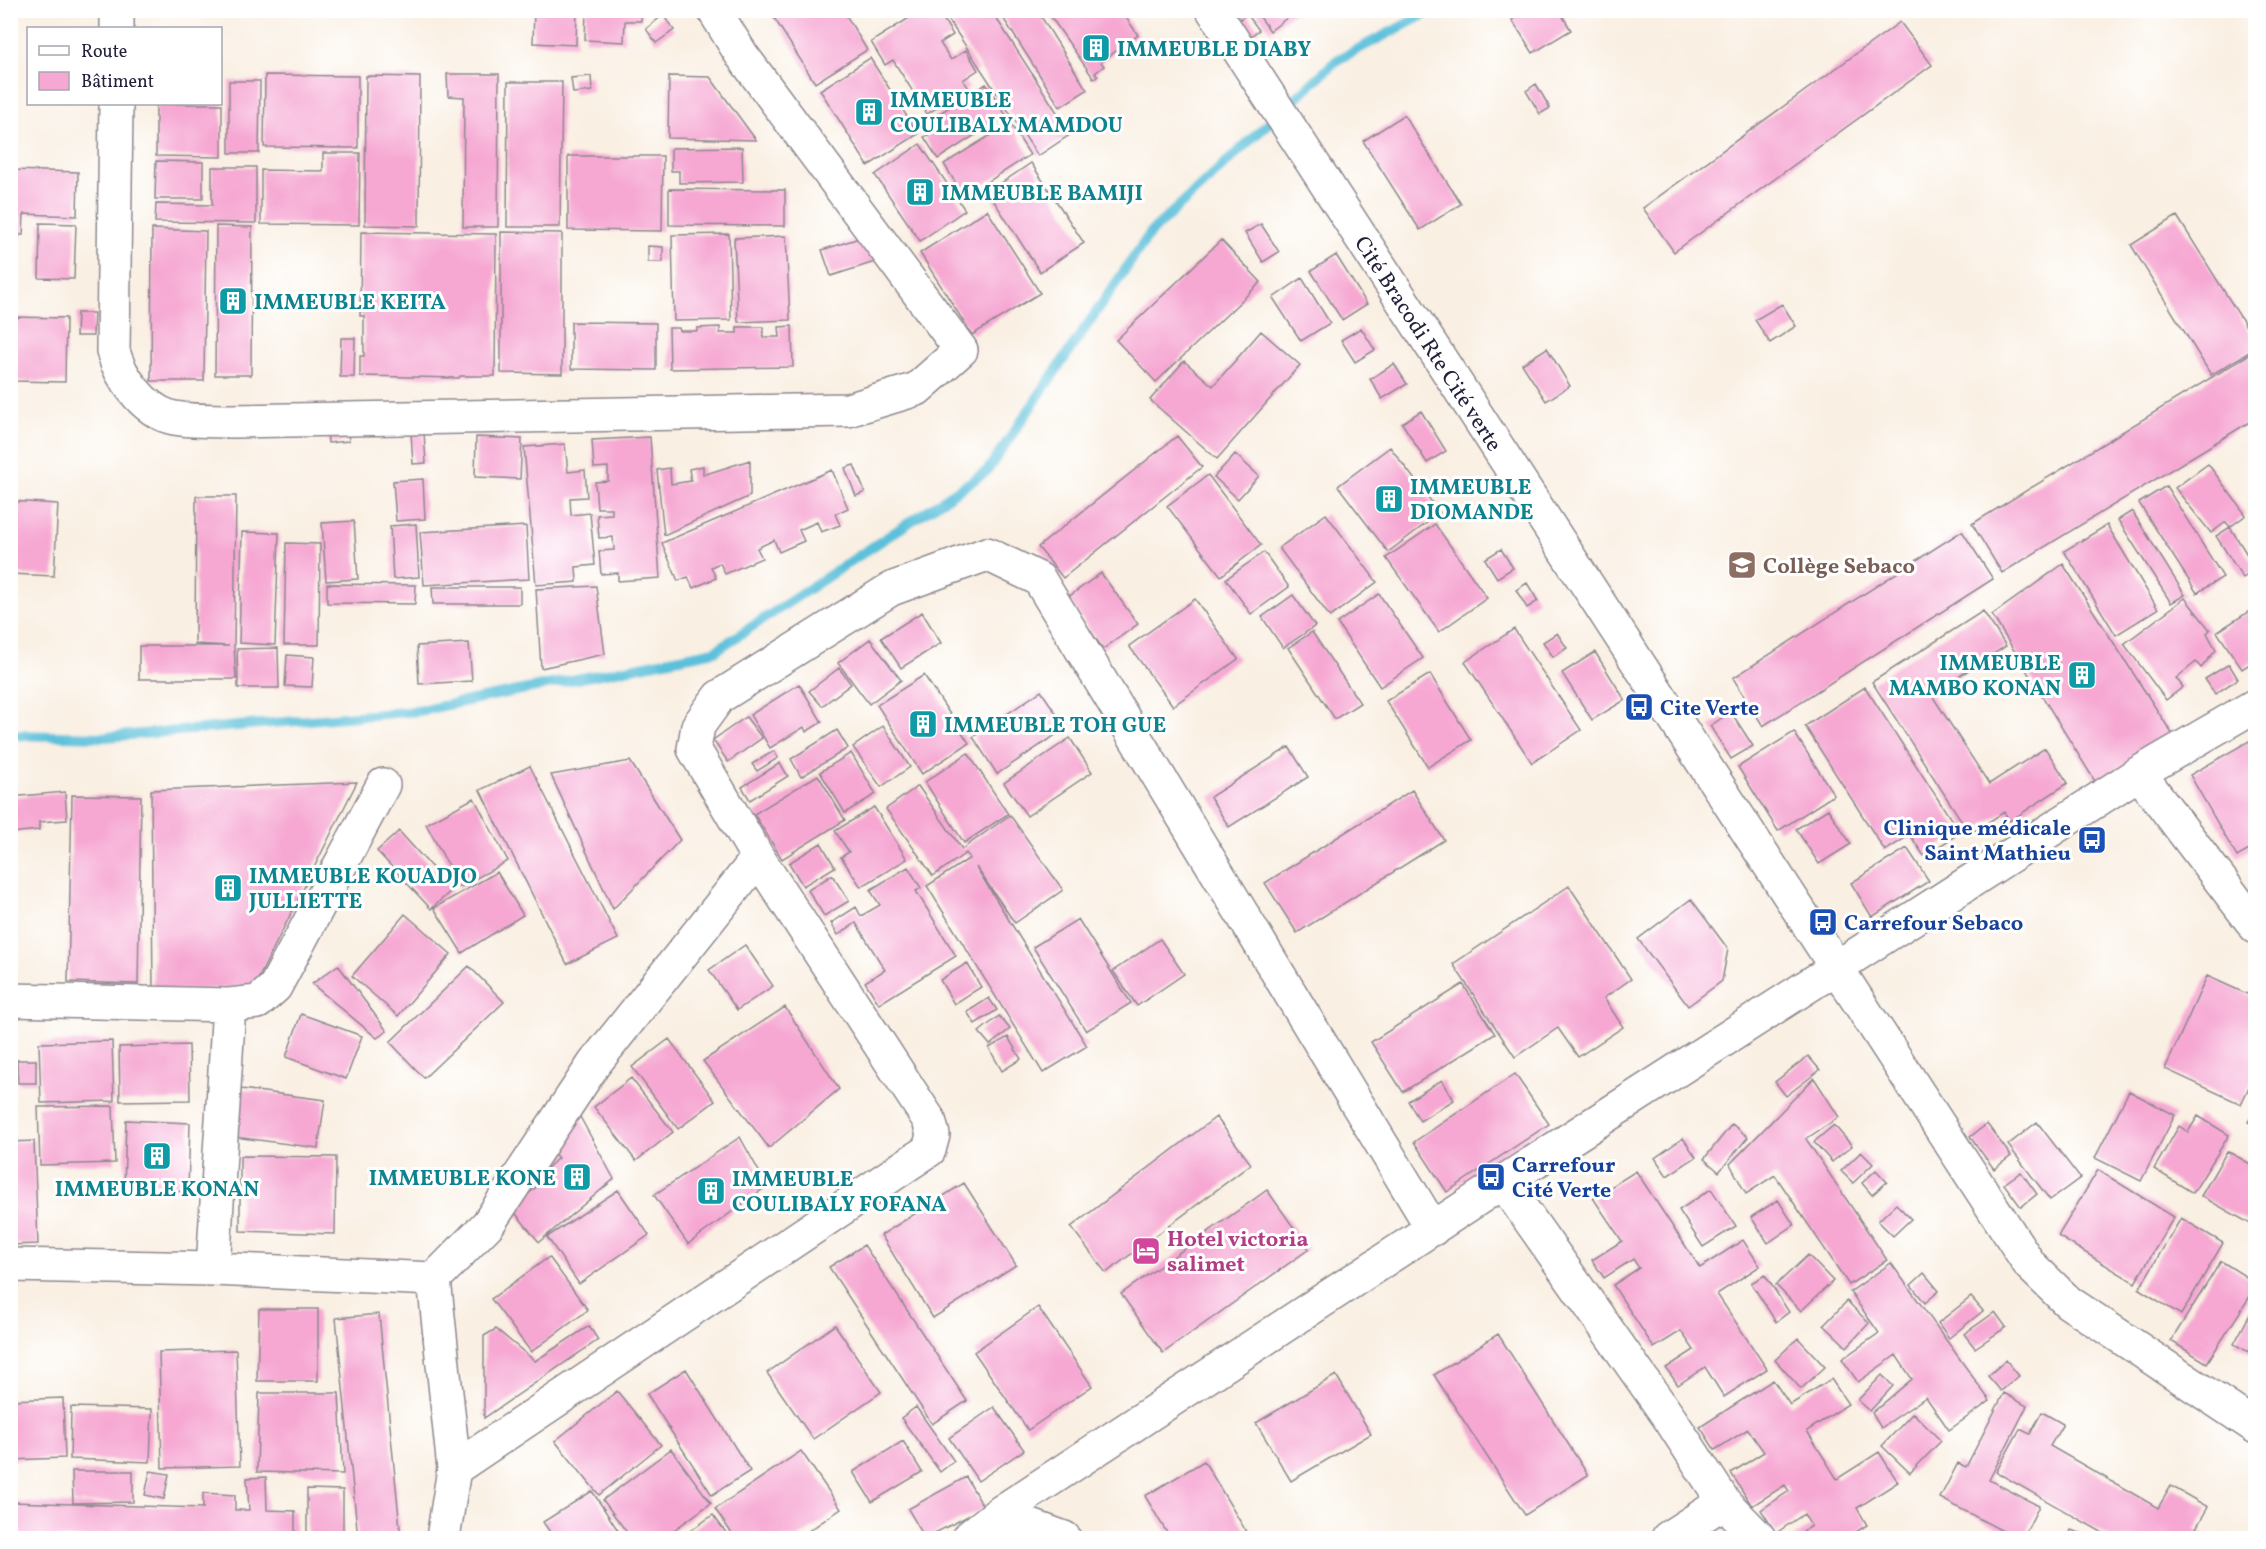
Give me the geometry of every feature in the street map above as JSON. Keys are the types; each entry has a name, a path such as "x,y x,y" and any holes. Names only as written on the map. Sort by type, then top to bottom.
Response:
{"street":[{"path":"117,10 117,27"},
{"path":"116,105 113,351 122,376 144,400 169,417 232,421 848,410 917,389 961,350 741,54 714,10"},
{"name":"Cité Bracodi Rte Cité verte","path":"1213,10 1835,969 2030,1265 2067,1302 2256,1427"},
{"path":"454,1469 929,1150 933,1136 929,1120 758,858 694,749 698,726 719,697 891,589 987,554 1039,579 1433,1229"},
{"path":"968,1539 998,1514 1503,1182 2139,772 2256,705"},
{"path":"2139,772 2256,927"},
{"path":"10,1000 229,1005 258,1002 275,987 383,785"},
{"path":"10,1265 213,1269 434,1279 488,1224 594,1064 758,858"},
{"path":"213,1269 229,1005"},
{"path":"1503,1182 1670,1419 1724,1502 1759,1539"},
{"path":"434,1279 454,1469 443,1539"},
{"path":"1668,1539 1724,1502"},
{"path":"998,1514 1064,1539"}],"building":[{"path":"534,10 577,10 576,45 533,43"},
{"path":"586,10 642,10 641,21 625,21 624,42 585,40"},
{"path":"775,10 843,10 867,50 815,83 771,13"},
{"path":"942,10 991,10 1071,134 1038,156"},
{"path":"998,10 1037,10 1087,90 1060,107"},
{"name":"IMMEUBLE DIABY","path":"1046,10 1121,10 1138,35 1101,62 1104,66 1095,73 1098,76 1094,79"},
{"path":"1255,10 1297,10 1270,31"},
{"path":"1526,10 1559,10 1571,30 1533,53 1512,20"},
{"path":"920,11 925,20 939,12 953,35 940,43 951,60 966,50 978,70 963,80 969,88 927,114 893,60 885,65 871,42"},
{"path":"1247,14 1259,30 1248,38 1236,22"},
{"path":"663,15 674,30 656,43 646,29"},
{"path":"1900,22 1932,65 1674,252 1643,208"},
{"name":"IMMEUBLE COULIBALY MAMDOU","path":"870,58 918,134 868,166 820,90"},
{"path":"447,74 499,74 498,227 463,227 464,97 448,96"},
{"path":"265,75 358,76 358,148 264,147"},
{"path":"366,76 420,77 419,226 365,225"},
{"path":"591,76 592,91 573,93 571,78"},
{"path":"669,76 710,77 756,140 668,138"},
{"path":"229,81 260,81 259,153 229,153"},
{"path":"508,82 562,82 560,227 507,227"},
{"path":"986,84 1006,115 938,159 924,137 928,135 921,125"},
{"path":"1536,84 1550,108 1540,114 1526,91"},
{"path":"156,105 222,105 222,157 156,156"},
{"path":"1404,115 1461,204 1420,230 1363,141"},
{"path":"1010,123 1030,155 964,197 944,164"},
{"name":"IMMEUBLE BAMIJI","path":"920,144 965,210 920,241 875,175"},
{"path":"742,147 743,182 679,183 679,171 671,171 671,148"},
{"path":"323,153 360,153 359,225 261,224 261,170 323,171"},
{"path":"568,156 663,156 662,231 568,230"},
{"path":"156,161 203,162 203,199 155,199"},
{"path":"1031,163 1084,243 1040,272 988,192"},
{"path":"212,167 256,167 256,223 155,222 156,204 212,205"},
{"path":"10,170 78,172 77,216 24,214 23,235 10,235"},
{"path":"669,189 785,190 785,226 669,225"},
{"path":"987,210 1040,293 972,335 920,253"},
{"path":"2177,216 2256,342 2256,348 2211,375 2131,245"},
{"path":"40,223 76,224 74,279 39,278"},
{"path":"1261,224 1279,252 1263,262 1245,233"},
{"name":"IMMEUBLE KEITA","path":"216,226 252,227 251,375 215,375"},
{"path":"152,229 206,231 204,381 151,381"},
{"path":"361,232 496,234 495,376 460,376 459,378 360,376 360,356 364,356 364,316 360,316"},
{"path":"501,232 562,233 562,374 501,373"},
{"path":"729,234 731,320 674,321 672,235"},
{"path":"872,234 881,260 831,276 822,250"},
{"path":"786,236 790,320 738,322 734,238"},
{"path":"1221,240 1261,282 1156,382 1116,340"},
{"path":"648,246 663,247 663,262 648,262"},
{"path":"1336,255 1367,304 1342,320 1311,271"},
{"path":"1302,278 1330,323 1301,341 1273,298"},
{"path":"1782,304 1796,326 1770,343 1755,320"},
{"path":"77,313 94,313 93,336 76,336"},
{"path":"10,317 66,318 65,382 10,381"},
{"path":"571,322 656,323 656,370 571,369"},
{"path":"792,326 793,367 670,369 669,328 679,328 680,331 697,331 697,328 720,327 720,333 737,333 737,327 763,327 763,337 780,337 779,327"},
{"path":"1361,328 1375,350 1355,362 1341,340"},
{"path":"1261,331 1300,365 1217,459 1150,400 1184,361 1213,386"},
{"path":"341,338 355,338 354,377 340,377"},
{"path":"1547,348 1570,386 1546,401 1522,364"},
{"path":"2256,350 2256,418 2002,573 1972,524"},
{"path":"1394,364 1407,384 1382,399 1370,379"},
{"path":"1421,411 1446,451 1427,463 1402,423"},
{"path":"348,428 349,441 328,443 327,430"},
{"path":"424,432 426,463 413,464 411,433"},
{"path":"1177,436 1202,467 1063,578 1038,547"},
{"path":"476,437 522,439 520,479 475,477"},
{"path":"650,437 660,578 618,581 618,573 601,574 599,551 614,550 613,537 599,538 597,515 612,514 612,508 597,508 595,482 608,481 608,467 594,468 592,440"},
{"path":"565,444 568,472 585,470 587,497 570,498 571,515 590,513 595,565 576,567 577,582 536,585 524,447"},
{"name":"IMMEUBLE DIOMANDE","path":"1390,447 1440,513 1388,552 1338,486"},
{"path":"1235,454 1259,476 1238,499 1214,477"},
{"path":"750,460 750,496 664,535 657,470 670,468 671,484 691,481 689,469 703,466 703,475"},
{"path":"2208,464 2246,515 2230,527 2226,522 2211,533 2175,488"},
{"path":"854,465 865,492 856,496 845,468"},
{"path":"832,470 848,508 835,514 840,525 821,532 817,522 799,530 804,541 779,552 774,540 757,548 762,558 725,574 720,563 711,567 716,578 693,588 688,577 678,581 662,543"},
{"path":"1208,475 1261,545 1221,576 1167,506"},
{"path":"423,479 425,519 396,521 393,481"},
{"path":"2166,486 2223,577 2197,593 2139,503"},
{"path":"196,496 236,496 234,646 236,679 139,679 139,646 229,646 195,644"},
{"path":"10,501 58,504 54,576 10,574"},
{"path":"2132,511 2185,595 2171,603 2118,520"},
{"path":"1326,514 1377,582 1330,617 1279,548"},
{"path":"354,521 358,579 326,581 322,523"},
{"path":"416,524 419,577 393,579 390,526"},
{"path":"1435,524 1487,598 1439,632 1386,558"},
{"path":"2107,525 2158,609 2116,635 2064,551"},
{"path":"526,526 529,579 424,585 420,532"},
{"path":"2230,527 2256,569 2243,578 2216,536"},
{"path":"1962,531 1993,579 1763,726 1733,678"},
{"path":"242,532 279,533 275,645 239,643"},
{"path":"286,543 320,544 319,645 284,645"},
{"path":"1501,549 1513,568 1497,578 1485,559"},
{"path":"1264,552 1289,587 1251,614 1226,579"},
{"name":"IMMEUBLE MAMBO KONAN","path":"2063,564 2173,735 2096,783 1992,615"},
{"path":"1101,573 1138,624 1103,649 1067,598"},
{"path":"1527,583 1538,601 1527,608 1516,590"},
{"path":"327,584 416,585 415,604 327,603"},
{"path":"596,586 605,654 541,668 536,589"},
{"path":"432,587 520,587 520,604 433,604"},
{"path":"1379,594 1423,658 1380,687 1337,623"},
{"path":"1293,595 1315,626 1283,648 1262,617"},
{"path":"2185,598 2210,630 2207,633 2216,650 2201,668 2196,662 2176,678 2183,687 2166,700 2124,644"},
{"path":"1195,599 1238,659 1173,706 1129,646"},
{"path":"2254,608 2256,660 2242,669 2217,632"},
{"path":"1983,611 2006,646 1931,694 1989,784 2045,748 2068,783 2010,821 2004,812 1970,834 1872,682"},
{"path":"922,612 941,643 901,668 881,638"},
{"path":"1514,629 1581,730 1532,763 1465,662"},
{"path":"1312,632 1360,703 1335,719 1288,648"},
{"path":"1557,633 1567,648 1553,657 1543,642"},
{"path":"870,639 901,680 869,704 838,663"},
{"path":"469,643 472,681 419,684 417,646"},
{"path":"278,648 279,688 238,688 237,649"},
{"path":"1595,652 1625,700 1592,720 1562,673"},
{"path":"287,655 314,657 312,687 285,686"},
{"path":"2229,664 2238,679 2215,694 2205,679"},
{"path":"839,668 851,684 822,706 809,691"},
{"path":"1430,674 1471,740 1428,767 1386,701"},
{"name":"IMMEUBLE TOH GUE","path":"924,675 969,743 922,774 877,705"},
{"path":"799,684 822,722 806,732 804,727 770,748 750,715"},
{"path":"1865,687 1960,833 1924,856 1910,835 1885,851 1805,726"},
{"path":"1041,691 1066,728 997,774 973,737"},
{"path":"1731,712 1753,746 1731,759 1710,726"},
{"path":"746,717 762,738 728,762 713,740"},
{"path":"883,726 910,767 881,787 853,747"},
{"path":"837,730 848,748 801,777 791,759"},
{"path":"1794,732 1834,795 1778,831 1738,767"},
{"path":"2256,737 2256,846 2237,857 2190,775"},
{"path":"1070,738 1092,772 1027,816 1004,783"},
{"path":"1289,747 1308,777 1229,827 1210,797"},
{"path":"774,751 778,758 757,771 752,764"},
{"path":"851,753 876,794 845,813 820,772"},
{"path":"968,753 1008,814 964,843 925,782"},
{"path":"630,761 680,840 613,909 551,775"},
{"path":"780,763 788,776 750,800 742,787"},
{"path":"530,766 618,939 567,964 480,790"},
{"path":"818,775 845,820 782,859 754,814"},
{"name":"IMMEUBLE KOUADJO JULLIETTE","path":"357,782 254,987 153,991 151,790"},
{"path":"918,786 962,849 1010,815 1063,890 1015,923 976,867 1087,1046 1043,1073 927,886 970,858 966,853 933,876 886,809"},
{"path":"1412,790 1444,840 1297,933 1265,883"},
{"path":"65,792 67,820 39,822 39,830 10,833 10,797"},
{"path":"72,795 141,796 138,984 68,982"},
{"path":"474,798 508,861 460,887 426,824"},
{"path":"874,807 907,859 861,887 841,857 849,852 835,831"},
{"path":"1828,809 1851,844 1819,864 1796,829"},
{"path":"399,831 452,890 431,909 377,851"},
{"path":"821,843 835,867 803,886 789,863"},
{"path":"1907,848 1929,881 1872,917 1851,883"},
{"path":"908,867 921,888 916,891 956,956 879,1004 865,982 885,970 856,923 838,935 831,923 856,907 861,916 880,905 870,890"},
{"path":"497,872 523,915 462,953 434,908"},
{"path":"832,875 849,901 824,916 808,890"},
{"path":"1569,886 1631,979 1604,998 1623,1027 1578,1057 1558,1028 1515,1057 1453,964"},
{"path":"1691,899 1728,949 1722,981 1688,1006 1638,939"},
{"path":"405,914 451,954 398,1016 352,976"},
{"path":"1078,919 1131,1003 1086,1031 1033,947"},
{"path":"1160,939 1184,974 1137,1006 1113,971"},
{"path":"745,945 773,986 737,1010 709,970"},
{"path":"967,963 981,987 954,1004 940,980"},
{"path":"338,965 387,1031 377,1038 312,984"},
{"path":"469,966 504,1002 424,1078 390,1042"},
{"path":"2207,976 2256,998 2256,1072 2241,1104 2165,1069"},
{"path":"1463,984 1495,1034 1403,1092 1371,1042"},
{"path":"989,998 997,1010 975,1024 967,1012"},
{"path":"785,1007 839,1089 769,1148 703,1061"},
{"path":"301,1014 362,1036 346,1079 286,1057"},
{"path":"999,1016 1010,1029 990,1045 979,1032"},
{"path":"1008,1037 1021,1059 1002,1071 989,1048"},
{"path":"669,1039 715,1101 678,1129 632,1067"},
{"path":"112,1041 114,1101 41,1103 39,1043"},
{"path":"189,1045 190,1100 120,1101 119,1047"},
{"path":"1808,1056 1820,1070 1786,1096 1775,1082"},
{"path":"17,1060 36,1060 36,1083 18,1083"},
{"path":"1515,1074 1549,1124 1447,1192 1414,1142"},
{"path":"631,1078 673,1132 636,1161 594,1107"},
{"path":"1814,1078 1839,1117 1806,1139 1887,1260 1849,1285 1775,1175 1746,1194 1730,1164"},
{"path":"1442,1080 1454,1100 1420,1121 1408,1101"},
{"path":"241,1089 325,1100 318,1148 235,1137"},
{"path":"2129,1091 2175,1115 2141,1181 2095,1158"},
{"path":"113,1106 115,1163 40,1165 38,1107"},
{"path":"2256,1109 2256,1126 2248,1122"},
{"name":"IMMEUBLE KONE","path":"579,1115 614,1179 539,1242 512,1209 543,1181 539,1176 558,1158 549,1148 574,1125 571,1122"},
{"path":"2198,1116 2229,1135 2193,1193 2154,1169 2179,1126 2188,1132"},
{"path":"1216,1117 1251,1164 1106,1273 1071,1227"},
{"name":"IMMEUBLE KONAN","path":"126,1120 190,1123 188,1192 124,1189"},
{"path":"2037,1122 2080,1178 2050,1200 2008,1145"},
{"path":"1732,1124 1748,1137 1719,1172 1704,1159"},
{"path":"1987,1124 2011,1156 1994,1169 1970,1137"},
{"path":"1834,1125 1852,1146 1832,1162 1814,1142"},
{"name":"IMMEUBLE COULIBALY FOFANA","path":"740,1137 767,1186 688,1244 654,1195"},
{"path":"1683,1138 1696,1157 1667,1176 1655,1158"},
{"path":"34,1141 38,1244 10,1245 10,1142"},
{"path":"2227,1151 2256,1167 2256,1227 2201,1196"},
{"path":"1861,1152 1873,1164 1853,1183 1841,1171"},
{"path":"240,1156 336,1157 335,1234 240,1231"},
{"path":"1876,1170 1887,1182 1872,1195 1862,1183"},
{"path":"2098,1170 2174,1217 2135,1283 2058,1236"},
{"path":"1636,1171 1700,1268 1743,1240 1760,1266 1717,1294 1767,1369 1724,1397 1705,1367 1678,1385 1666,1368 1694,1350 1681,1331 1654,1348 1613,1285 1639,1268 1633,1259 1604,1278 1592,1260 1622,1241 1593,1198"},
{"path":"2021,1172 2037,1194 2021,1207 2004,1184"},
{"path":"964,1183 1016,1265 933,1318 881,1235"},
{"path":"1711,1189 1736,1226 1703,1247 1679,1210"},
{"path":"618,1190 649,1235 579,1284 547,1237"},
{"path":"1267,1190 1309,1249 1163,1353 1121,1294"},
{"path":"1778,1200 1794,1225 1768,1243 1751,1217"},
{"path":"1896,1204 1911,1219 1893,1236 1878,1221"},
{"path":"2181,1218 2223,1243 2181,1315 2139,1289"},
{"path":"864,1245 967,1401 932,1424 829,1267"},
{"path":"1808,1255 1833,1281 1801,1311 1776,1285"},
{"path":"549,1257 588,1310 531,1352 491,1299"},
{"path":"2221,1261 2256,1283 2256,1287 2207,1363 2171,1341"},
{"path":"1891,1263 1990,1401 1949,1430 1926,1397 1881,1428 1872,1413 1912,1379 1896,1355 1858,1382 1842,1359 1879,1333 1850,1292"},
{"path":"1924,1273 1939,1291 1925,1303 1911,1285"},
{"path":"1765,1275 1789,1312 1776,1322 1751,1283"},
{"path":"1971,1297 1983,1311 1949,1338 1938,1323"},
{"path":"1847,1301 1869,1323 1847,1347 1824,1325"},
{"path":"2256,1303 2256,1356 2234,1344"},
{"path":"1038,1307 1092,1386 1028,1430 974,1352"},
{"path":"259,1309 318,1309 318,1381 257,1381"},
{"path":"1995,1312 2006,1327 1975,1348 1964,1334"},
{"path":"379,1314 401,1538 358,1538 336,1318"},
{"path":"835,1325 881,1392 813,1439 767,1373"},
{"path":"589,1326 598,1340 484,1418 484,1336 496,1329 535,1361"},
{"path":"1498,1334 1588,1475 1525,1515 1434,1375"},
{"path":"1798,1338 1825,1367 1801,1389 1775,1360"},
{"path":"236,1350 240,1466 162,1468 159,1352"},
{"path":"2006,1360 2019,1376 2001,1391 1988,1376"},
{"path":"686,1369 750,1471 712,1495 647,1394"},
{"path":"1336,1375 1371,1434 1291,1481 1256,1423"},
{"path":"1882,1375 1893,1386 1870,1411 1858,1400"},
{"path":"1831,1379 1848,1404 1807,1431 1837,1479 1879,1452 1898,1482 1857,1508 1867,1525 1847,1538 1795,1538 1811,1526 1804,1514 1776,1533 1761,1510 1789,1491 1785,1485 1752,1506 1731,1473 1764,1452 1748,1429 1715,1450 1700,1427 1773,1380 1790,1405"},
{"path":"617,1391 661,1445 599,1495 555,1441"},
{"path":"259,1393 339,1393 343,1474 257,1472"},
{"path":"2004,1393 2027,1406 1989,1480 2039,1506 2023,1538 2016,1538 1940,1498 1958,1463 1966,1467"},
{"path":"63,1398 65,1458 10,1460 10,1400"},
{"path":"71,1407 152,1409 150,1462 70,1459"},
{"path":"916,1407 954,1461 940,1472 901,1418"},
{"path":"994,1407 1024,1450 978,1481 949,1438"},
{"path":"2042,1412 2063,1424 2050,1446 2158,1508 2171,1486 2208,1507 2195,1530 2207,1536 2205,1538 2112,1538 1996,1472 2020,1429 2030,1434"},
{"path":"1913,1413 1941,1441 1910,1473 1882,1446"},
{"path":"903,1441 922,1472 872,1502 853,1472"},
{"path":"671,1449 711,1503 663,1538 631,1538 603,1500"},
{"path":"801,1451 841,1509 798,1538 735,1538 715,1509"},
{"path":"1204,1461 1250,1538 1170,1538 1145,1496"},
{"path":"72,1471 133,1471 133,1502 73,1503"},
{"path":"150,1471 169,1474 164,1499 145,1495"},
{"path":"266,1477 267,1510 295,1511 295,1538 10,1538 10,1502 203,1508 203,1493 235,1495 235,1510 249,1510 247,1478"},
{"path":"966,1477 984,1508 925,1538 908,1509"},
{"path":"307,1489 343,1490 343,1538 307,1538"},
{"path":"592,1491 623,1538 554,1538 543,1522"},
{"path":"713,1515 730,1538 680,1538"},
{"path":"2071,1530 2094,1538 2068,1538"}],"waterway":[{"path":"10,735 105,737 418,711 715,651 987,471 1151,232 1337,60 1433,10"}],"place":[{"name":"IMMEUBLE DIABY","path":"1096,48"},
{"name":"IMMEUBLE COULIBALY MAMDOU","path":"869,112"},
{"name":"IMMEUBLE BAMIJI","path":"920,192"},
{"name":"IMMEUBLE KEITA","path":"233,301"},
{"name":"IMMEUBLE DIOMANDE","path":"1389,499"},
{"name":"Collège Sebaco","path":"1742,565"},
{"name":"IMMEUBLE MAMBO KONAN","path":"2082,675"},
{"name":"Cite Verte","path":"1639,707"},
{"name":"IMMEUBLE TOH GUE","path":"923,724"},
{"name":"Clinique médicale Saint Mathieu","path":"2092,840"},
{"name":"IMMEUBLE KOUADJO JULLIETTE","path":"228,888"},
{"name":"Carrefour Sebaco","path":"1823,922"},
{"name":"IMMEUBLE KONAN","path":"157,1156"},
{"name":"IMMEUBLE KONE","path":"577,1177"},
{"name":"Carrefour Cité Verte","path":"1491,1177"},
{"name":"IMMEUBLE COULIBALY FOFANA","path":"711,1191"},
{"name":"Hotel victoria salimet","path":"1146,1251"}]}
